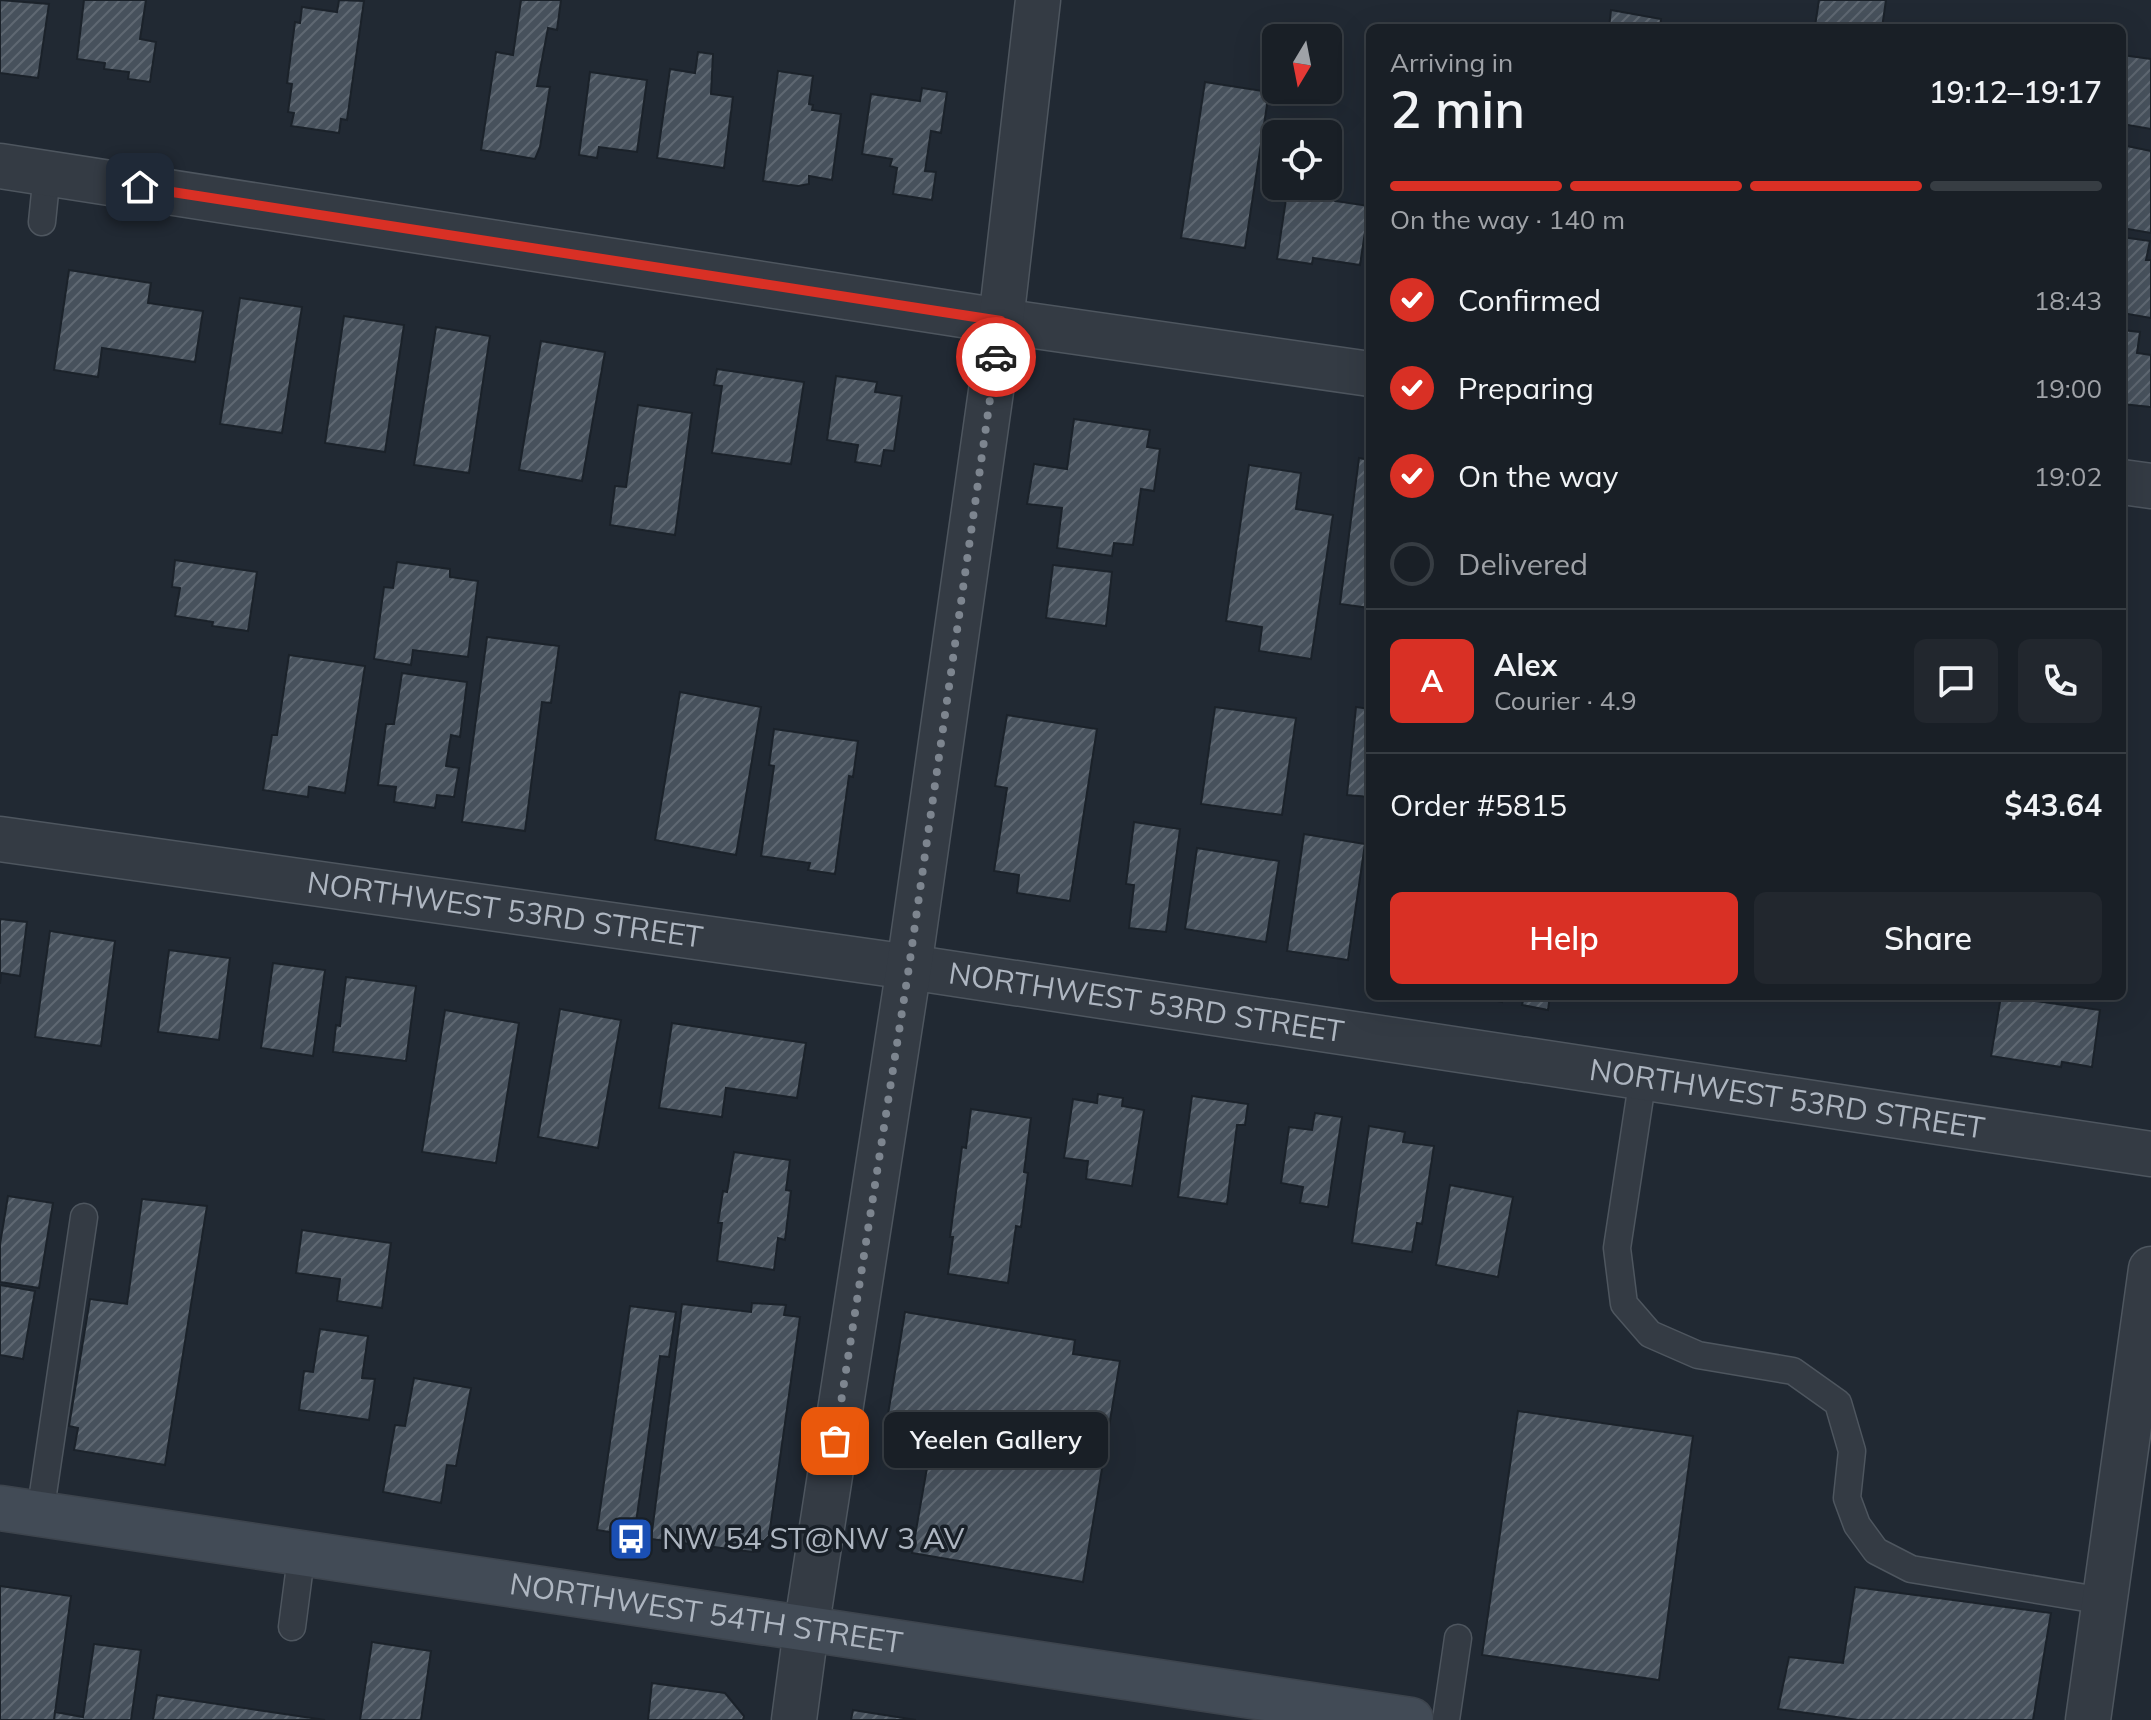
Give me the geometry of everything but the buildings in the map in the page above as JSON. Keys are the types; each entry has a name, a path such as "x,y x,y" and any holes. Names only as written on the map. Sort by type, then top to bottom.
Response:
{"main road":[{"name":"NORTHWEST 54TH STREET","path":"20,1511 302,1550 806,1630 1401,1719"}],"street":[{"path":"794,1720 909,967 1001,321 1038,0"},
{"path":"0,166 1001,321 1366,373"},
{"path":"2126,483 2151,486"},
{"name":"NORTHWEST 53RD STREET","path":"0,839 909,967 2151,1154"},
{"path":"2088,1720 2151,1269"}],"lane":[{"path":"42,222 47,173"},
{"path":"1643,1077 1617,1248 1624,1304 1650,1334 1698,1355 1793,1371 1838,1403 1852,1451 1847,1498 1857,1525 1876,1551 1911,1569 2104,1601"},
{"path":"20,1511 84,1217"},
{"path":"292,1627 302,1550"},
{"path":"1446,1720 1458,1638"}],"way so far":[{"path":"835,1441 909,967 996,357"}],"place":[{"name":"Yeelen Gallery","path":"835,1441"},
{"name":"NW 54 ST@NW 3 AV","path":"631,1539"}],"route":[{"path":"140,187 1001,321 996,357"}]}
